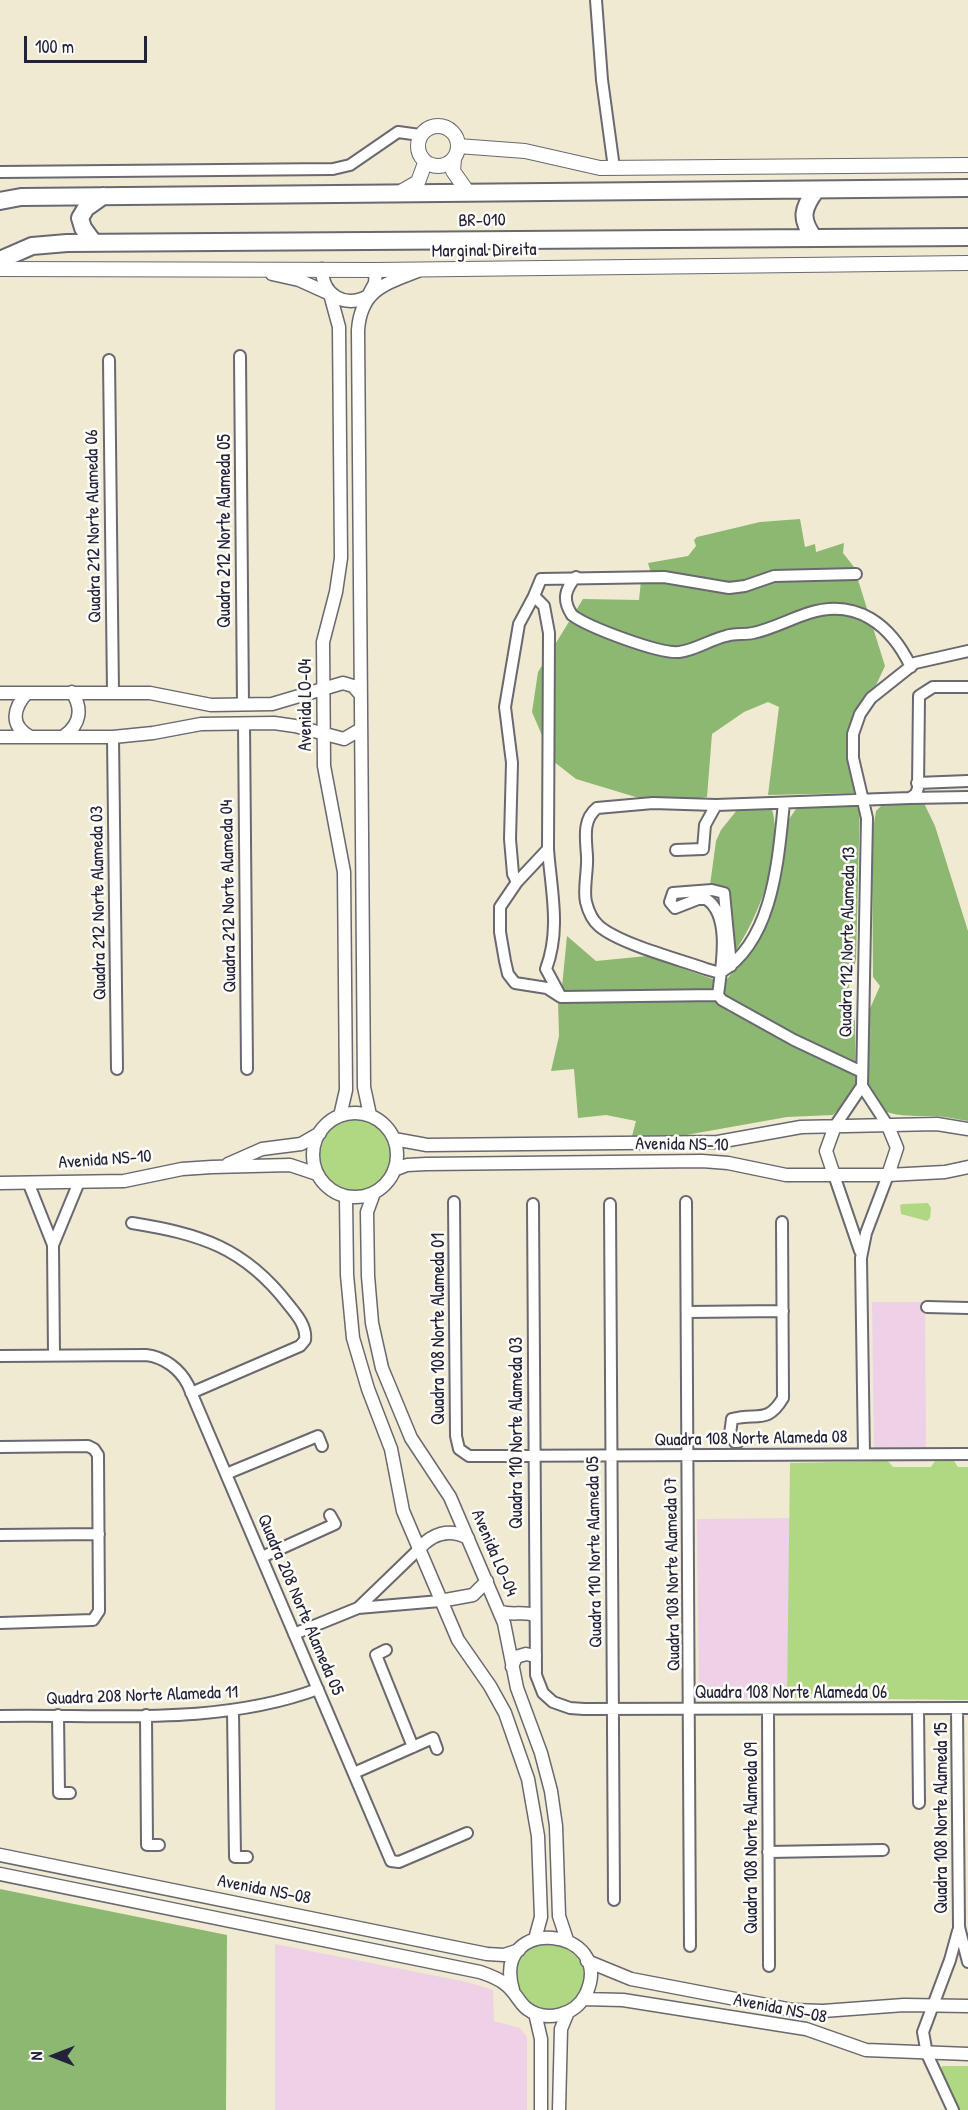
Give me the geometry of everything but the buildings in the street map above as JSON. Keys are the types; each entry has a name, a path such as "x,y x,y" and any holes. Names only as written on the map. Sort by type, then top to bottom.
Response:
{"highway":[{"name":"BR-010","path":"0,201 21,197 398,194 467,191 968,188"},
{"path":"814,238 805,224 803,212 816,190"},
{"path":"94,243 83,228 80,218 86,208 103,196"},
{"name":"BR-010","path":"0,260 32,246 94,243 968,237"}],"main road":[{"path":"467,191 453,171 456,152 453,133 444,127 432,127 420,135 418,152 425,163 437,167 456,152 525,151 587,167 614,168 968,165"},
{"path":"398,194 418,182 425,163"},
{"name":"Marginal Direita","path":"0,269 423,270 968,263"}],"street":[{"path":"596,0 602,80 614,168"},
{"path":"0,172 333,169 350,165 398,132 420,135"},
{"path":"232,268 290,277 350,301 368,296 423,270"},
{"name":"Avenida LO-04","path":"322,269 322,280 334,302 339,331 341,549 339,579 324,636 324,735 325,784 340,842 344,872 345,1090 340,1116"},
{"path":"370,1115 364,1087 358,330 362,309 374,284 376,270"},
{"name":"Quadra 212 Norte Alameda 05","path":"240,356 243,705"},
{"name":"Quadra 212 Norte Alameda 06","path":"109,360 113,692"},
{"path":"517,882 513,874 510,839 512,763 505,707 519,624 541,579 664,577 729,588 745,586 774,576 856,574"},
{"path":"576,577 566,588 565,596 572,615 667,652 699,648 735,633 751,634 816,612 842,610 871,618 888,629 902,648 910,667 968,651"},
{"path":"534,596 544,606 549,633 548,849 556,920 551,956 546,969 561,997"},
{"name":"Quadra 112 Norte Alameda 13","path":"862,1086 867,818 853,758 853,734 860,714 878,690 910,667"},
{"path":"0,693 150,693 211,705 280,704 343,683 353,686 361,694"},
{"path":"910,798 916,794 918,783 919,696 933,687 968,687"},
{"path":"64,736 78,722 79,709 72,692"},
{"path":"27,693 20,701 15,718 19,728 29,736"},
{"name":"Quadra 212 Norte Alameda 04","path":"244,723 247,1069"},
{"path":"0,737 113,737 153,733 201,724 279,723 344,739 353,736 361,729"},
{"name":"Quadra 212 Norte Alameda 03","path":"113,737 117,1069"},
{"path":"918,783 968,782"},
{"path":"720,973 606,931 593,919 585,895 589,872 586,827 590,815 597,808 653,804 716,805 968,797"},
{"path":"720,973 731,966 751,939 765,910 775,877 784,803"},
{"path":"676,850 703,849 705,825 716,805"},
{"path":"548,849 517,882 500,907 500,932 508,974 515,983 547,988 561,997 718,994"},
{"path":"731,966 724,893 712,890 673,893 670,902 675,908 698,899 706,899 713,905 723,939 718,994 727,1004 862,1072"},
{"path":"861,1258 868,1227 897,1148 888,1126 862,1086 835,1126 826,1151 856,1234 861,1258 864,1454"},
{"path":"340,1116 350,1113 370,1115 385,1126 394,1139 397,1157 394,1170 386,1183 374,1193 361,1197 346,1197 347,1275 353,1338 368,1389 390,1449 403,1511 418,1550 458,1640 501,1704 526,1770 537,1827 541,1917 535,1939 553,1936 567,1940"},
{"name":"Avenida NS-10","path":"212,1167 231,1163 262,1149 300,1144 320,1133 340,1116"},
{"name":"Avenida NS-10","path":"394,1139 427,1145 699,1143 733,1140 784,1128 937,1124 968,1129"},
{"path":"317,1174 314,1153 320,1133"},
{"name":"Avenida NS-10","path":"394,1170 407,1165 426,1164 702,1161 728,1163 786,1175 888,1175 945,1172 968,1167"},
{"name":"Avenida NS-10","path":"0,1183 124,1181 189,1168 290,1165 317,1174 328,1187 346,1197"},
{"path":"0,1356 54,1355 53,1245 28,1182"},
{"path":"53,1245 79,1182"},
{"name":"Avenida LO-04","path":"374,1193 367,1212 368,1276 372,1323 382,1368 411,1438 447,1490 507,1630 512,1667 551,1791 556,1826 559,1916 567,1940"},
{"name":"Quadra 108 Norte Alameda 01","path":"454,1202 457,1443 459,1449 469,1456 534,1457"},
{"name":"Quadra 108 Norte Alameda 07","path":"686,1202 691,1710 690,1946"},
{"name":"Quadra 110 Norte Alameda 03","path":"533,1204 534,1457 530,1610 532,1652 540,1687 553,1702 570,1708 614,1709"},
{"name":"Quadra 110 Norte Alameda 05","path":"610,1204 614,1900"},
{"path":"738,1442 735,1442 730,1434 732,1419 764,1417 771,1414 783,1398 782,1222"},
{"path":"132,1223 195,1235 243,1259 276,1290 305,1330 305,1340 300,1346 191,1393"},
{"path":"927,1307 968,1308"},
{"path":"687,1312 783,1311"},
{"name":"Quadra 208 Norte Alameda 05","path":"54,1355 146,1355 162,1359 173,1366 184,1378 394,1862 467,1833"},
{"path":"226,1474 318,1436 322,1446"},
{"path":"0,1447 88,1446 94,1449 98,1455 99,1534 99,1611 93,1620 0,1623"},
{"name":"Quadra 108 Norte Alameda 08","path":"534,1457 968,1454"},
{"path":"262,1557 335,1524 330,1515"},
{"path":"358,1608 430,1537 443,1533 468,1538"},
{"path":"0,1535 99,1534"},
{"path":"294,1634 358,1608 467,1598 480,1591 487,1581"},
{"path":"499,1611 506,1614 530,1610"},
{"path":"386,1650 376,1655 413,1747"},
{"path":"512,1667 516,1657 532,1652"},
{"name":"Quadra 208 Norte Alameda 11","path":"0,1716 146,1715 233,1711 281,1703 318,1689"},
{"path":"918,1708 919,1803"},
{"name":"Quadra 108 Norte Alameda 06","path":"614,1709 963,1708"},
{"name":"Quadra 108 Norte Alameda 15","path":"959,1927 963,1708"},
{"name":"Quadra 108 Norte Alameda 09","path":"768,1710 769,1966"},
{"path":"233,1711 235,1857 247,1857"},
{"path":"58,1715 59,1793 70,1793"},
{"path":"146,1715 147,1845 159,1845"},
{"path":"354,1773 433,1738 437,1749"},
{"path":"768,1852 883,1850"},
{"name":"Avenida NS-08","path":"0,1855 487,1954 504,1955 519,1950 535,1939"},
{"name":"Avenida NS-08","path":"0,1874 453,1965 488,1975 513,1990 521,2003 535,2013"},
{"path":"959,1927 968,1962"},
{"path":"953,2110 927,2054 923,2032 959,1927"},
{"name":"Avenida NS-08","path":"567,1940 577,1947 587,1961 631,1979 793,2010 968,2006"},
{"path":"513,1990 510,1974 519,1950"},
{"path":"541,2110 541,2040 535,2013 556,2016 568,2012 583,1999 589,1985 587,1961"},
{"name":"Avenida NS-08","path":"583,1999 623,2000 806,2030 866,2050 968,2054"},
{"path":"559,2110 561,2029 568,2012"}],"shaded area":[{"path":"872,1302 925,1302 926,1448 874,1448"},
{"path":"791,1518 787,1698 699,1698 697,1519"},
{"path":"275,1944 467,1982 493,1990 494,2021 520,2028 527,2037 527,2110 275,2110"}],"green space":[{"path":"800,519 805,547 815,544 816,552 844,543 843,553 854,567 885,666 853,734 859,793 768,795 779,707 768,702 744,712 712,734 707,797 659,804 576,779 553,761 532,712 538,672 583,599 639,600 641,581 652,577 648,563 688,556 696,546 694,540 697,537 760,522"},
{"path":"860,801 856,959 848,991 855,1022 856,1091 833,1115 787,1117 686,1135 632,1136 636,1121 606,1115 578,1118 574,1069 551,1071 559,1036 558,1001 561,997 567,936 596,961 647,956 724,983 750,950 774,903 785,825 798,806"},
{"path":"923,801 935,826 968,931 968,1121 940,1116 891,1113 875,1103 870,1094 868,1080 870,1032 868,1013 880,986 873,977 872,835 876,811 882,805"},
{"path":"772,809 775,845 767,884 753,920 735,952 728,898 710,885 716,841 721,830 737,810"},
{"path":"355,1118 376,1124 386,1134 392,1155 386,1176 376,1186 355,1192 334,1186 324,1176 318,1155 324,1134 334,1124"},
{"path":"928,1203 931,1208 930,1218 927,1221 901,1214 900,1205"},
{"path":"888,1461 893,1467 931,1467 935,1461 954,1461 958,1467 968,1467 968,1700 787,1698 790,1463"},
{"path":"0,1889 227,1935 226,2110 0,2110"},
{"path":"557,1942 569,1948 578,1957 584,1969 582,1989 574,2000 557,2010 543,2010 526,2000 518,1989 516,1969 526,1952 537,1944"},
{"path":"942,2066 968,2066 968,2110 958,2110 941,2069"}]}
